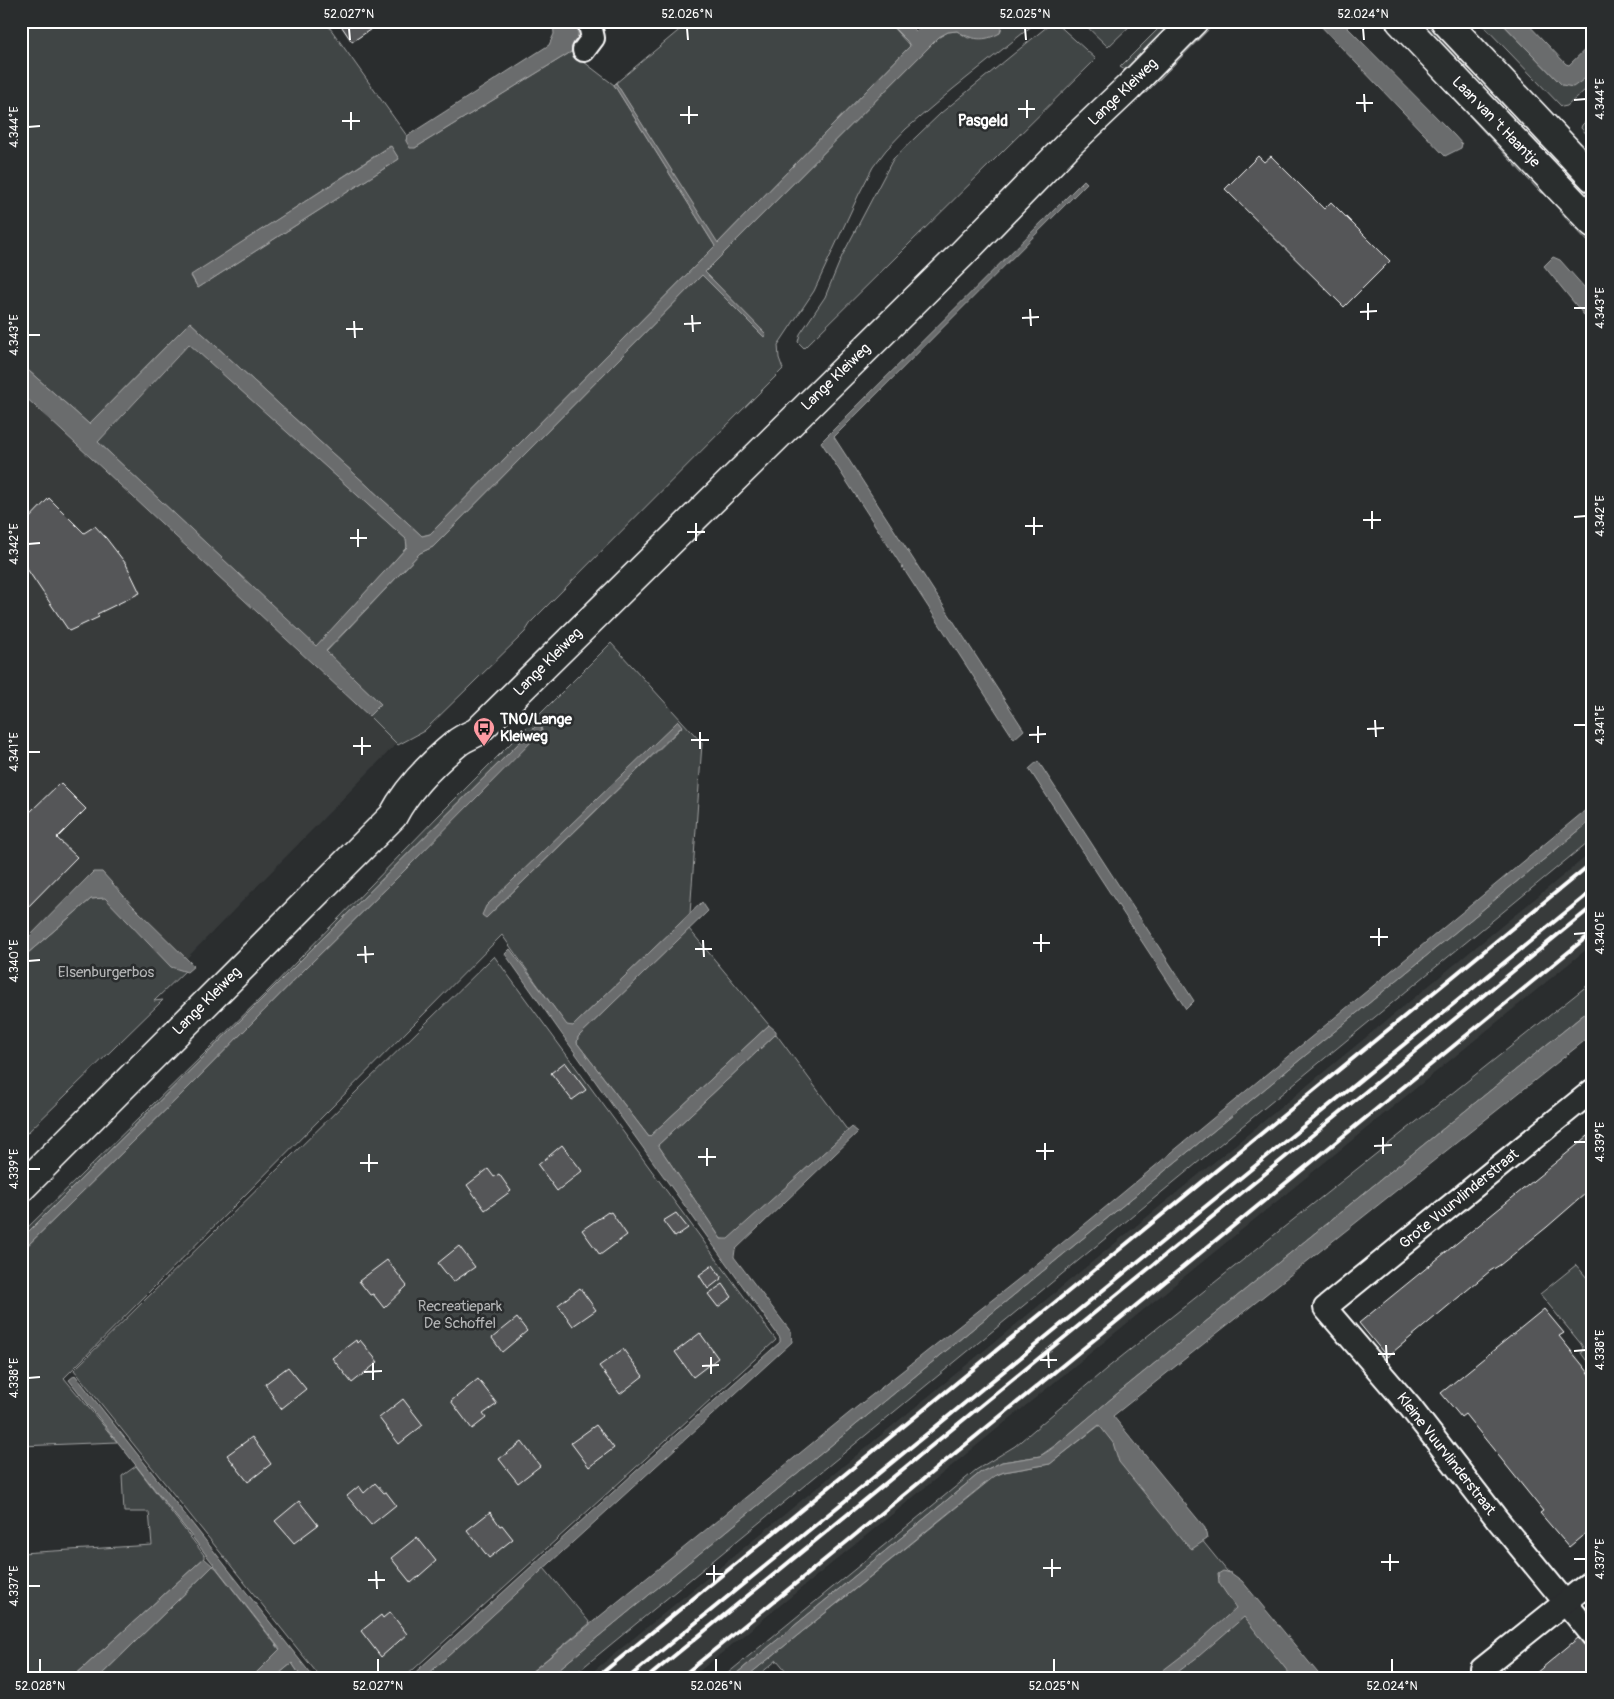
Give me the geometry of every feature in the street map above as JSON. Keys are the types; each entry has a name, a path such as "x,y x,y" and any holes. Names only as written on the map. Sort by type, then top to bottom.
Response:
{"street":[{"path":"584,50 592,38 589,21"},
{"name":"Lange Kleiweg","path":"21,1188 393,816 408,811 467,752 477,732 962,254 1070,143 1194,21"},
{"name":"Laan van 't Haantje","path":"1400,21 1593,223"},
{"name":"Laan van 't Haantje","path":"1445,21 1593,178"},
{"name":"Grote Vuurvlinderstraat","path":"1325,1308 1593,1090"},
{"name":"Kleine Vuurvlinderstraat","path":"1325,1308 1410,1407 1593,1636"},
{"path":"1482,1670 1593,1580"}],"shaded area":[{"path":"553,21 576,21 578,37 571,52 415,148 410,148 406,141 407,136 549,45 554,34"},
{"path":"887,21 906,21 916,31 929,21 1003,21 1000,33 989,38 973,38 957,31 948,32 939,37 705,272 766,334 764,337 702,275 433,547 420,553 326,651 381,704 369,716 21,393 21,364 89,424 190,322 422,536 430,534 715,246 614,85 616,83 718,243 910,46","holes":["189,344 406,539 407,547 316,646 98,442"]},
{"path":"1316,21 1341,21 1454,135 1462,144 1461,148 1445,156"},
{"path":"1500,21 1525,21 1569,65 1593,42 1593,69 1573,87 1562,85"},
{"path":"391,146 399,159 198,288 191,275"},
{"path":"1084,180 1087,183 834,437 1024,730 1014,739 821,442"},
{"path":"1553,257 1560,260 1593,297 1593,326 1544,266"},
{"path":"21,383 402,738 184,961 21,972"},
{"path":"678,721 682,726 486,918 482,915 486,906"},
{"path":"537,725 541,726 542,731 189,1087 21,1252 21,1239"},
{"path":"1038,761 1194,1001 1186,1009 1029,769"},
{"path":"1593,804 1593,819 548,1678 524,1678 848,1414 1021,1277"},
{"path":"1593,851 1593,944 691,1678 585,1678"},
{"path":"93,872 102,872 132,905 194,966 187,972 171,967 105,898 91,899 21,959 21,945"},
{"path":"702,902 708,911 578,1037 577,1043 649,1137 769,1025 776,1031 776,1034 658,1145 721,1239 728,1239 852,1127 858,1132 735,1250 734,1257 791,1332 792,1342 424,1678 409,1678 780,1342 780,1338 505,954 510,949 567,1025 573,1026"},
{"path":"1593,1007 1593,1034 1113,1416 1205,1528 1207,1539 1192,1549 1185,1543 1119,1462 1113,1443 1099,1425 1050,1464 1004,1472 994,1476 745,1678 731,1678 981,1472 1002,1462 1040,1456 1050,1450"},
{"path":"75,1375 314,1678 302,1678 292,1663 274,1678 251,1678 280,1649 69,1380"},
{"path":"204,1558 213,1566 98,1678 72,1678"},
{"path":"1223,1571 1231,1573 1242,1581 1322,1678 1293,1678 1244,1617 1170,1678 1153,1678 1192,1648 1236,1608 1219,1583 1218,1574"}],"green space":[{"path":"21,21 325,21 407,136 406,141 415,148 571,52 614,85 715,246 430,534 422,536 190,322 89,424 21,364","holes":["390,146 399,159 198,288 191,276"]},
{"path":"690,21 887,21 910,46 717,244 616,83"},
{"path":"1003,21 1038,21 906,129 873,167 814,291 778,345 779,358 783,369 532,621 525,632 424,731 398,745 369,716 381,704 326,652 420,553 433,547 702,275 764,336 765,334 705,272 939,37 948,32 957,31 968,38 1000,33"},
{"path":"1054,21 1096,59 804,348 798,342 800,334 825,297 842,256 893,159 941,113"},
{"path":"1081,21 1135,21 1108,47"},
{"path":"1166,21 1181,21 1132,70 1125,70 1120,67"},
{"path":"1209,21 1217,21 1143,94 1140,90"},
{"path":"1381,21 1391,21 1548,195 1540,192"},
{"path":"1414,21 1434,21 1524,122 1511,113 1472,71 1447,54"},
{"path":"1479,21 1500,21 1562,85 1583,80 1593,69 1593,83 1567,106 1562,107"},
{"path":"1593,114 1593,141 1581,128"},
{"path":"1565,205 1593,234 1593,247 1559,211"},
{"path":"189,343 406,539 407,547 316,647 97,441"},
{"path":"611,643 702,743 690,914 573,1026 567,1026 502,935 64,1378 117,1442 21,1446 21,1252 189,1087 409,866 541,726 537,725 21,1239 21,1234 266,993 439,815","holes":["678,721 682,727 486,918"]},
{"path":"1593,819 1593,838 570,1678 548,1678"},
{"name":"Elsenburgerbos","path":"104,897 189,967 154,1001 163,1000 21,1139 21,959 91,899"},
{"path":"689,929 769,1025 649,1137 577,1043 578,1037"},
{"name":"Recreatiepark De Schoffel","path":"494,956 776,1340 404,1678 321,1678 74,1370"},
{"path":"1593,981 1593,1007 1061,1441 1040,1456 1002,1462 981,1472 731,1678 722,1678 976,1470 1015,1446 1106,1369"},
{"path":"776,1034 848,1131 728,1240 721,1239 658,1145"},
{"path":"1576,1265 1593,1285 1593,1365 1581,1353 1583,1348 1581,1344 1540,1294"},
{"path":"1105,1421 1314,1678 792,1678 777,1660 755,1678 745,1678 995,1476 1004,1472 1050,1464"},
{"path":"136,1466 204,1555 204,1558 72,1678 26,1678 21,1669 21,1553 152,1545 149,1512 124,1512 122,1476"},
{"path":"213,1566 280,1650 251,1678 98,1678"},
{"path":"544,1568 590,1623 524,1678 424,1678"},
{"path":"292,1663 302,1678 274,1678"}],"building":[{"path":"338,21 383,21 352,42"},
{"path":"1258,156 1264,162 1271,156 1324,209 1331,202 1390,261 1344,307 1225,189"},
{"path":"49,498 84,533 95,526 126,564 140,593 97,614 99,617 69,631 21,560 21,527"},
{"path":"60,783 86,809 57,838 77,857 21,914 21,803 30,812"},
{"path":"565,1062 586,1090 572,1100 551,1073"},
{"path":"1593,1132 1593,1187 1547,1227 1490,1271 1387,1357 1359,1323"},
{"path":"562,1145 582,1171 557,1191 538,1165"},
{"path":"488,1169 494,1177 499,1174 511,1191 485,1210 467,1185"},
{"path":"608,1212 611,1212 627,1235 600,1255 582,1230"},
{"path":"676,1213 688,1228 675,1237 663,1221"},
{"path":"459,1246 475,1267 453,1282 438,1263"},
{"path":"387,1260 407,1286 384,1308 359,1281"},
{"path":"713,1265 722,1278 708,1289 699,1275"},
{"path":"723,1284 732,1297 718,1307 708,1294"},
{"path":"580,1288 596,1310 573,1326 558,1305"},
{"path":"1544,1309 1564,1333 1559,1336 1593,1378 1593,1527 1569,1547 1540,1513 1543,1511 1465,1414 1461,1417 1441,1393"},
{"path":"517,1318 527,1331 502,1352 492,1338"},
{"path":"700,1333 718,1358 693,1377 675,1352"},
{"path":"356,1340 357,1343 360,1340 378,1362 352,1383 332,1358"},
{"path":"623,1349 643,1376 620,1394 599,1366"},
{"path":"288,1367 306,1389 281,1409 265,1384"},
{"path":"478,1379 497,1404 483,1414 486,1418 472,1429 451,1401"},
{"path":"403,1399 423,1425 399,1444 379,1418"},
{"path":"596,1425 614,1448 589,1467 571,1443"},
{"path":"252,1437 271,1464 248,1482 227,1455"},
{"path":"522,1442 540,1466 518,1483 499,1459"},
{"path":"375,1483 384,1493 386,1492 396,1505 371,1525 347,1496 359,1486 364,1493"},
{"path":"299,1501 318,1525 294,1543 275,1521"},
{"path":"490,1512 513,1539 489,1558 467,1530"},
{"path":"417,1537 436,1561 411,1583 391,1558"},
{"path":"390,1612 407,1634 381,1657 361,1631 381,1615 383,1618"},
{"path":"1578,1638 1593,1652 1593,1666 1579,1678 1530,1678"}],"railway":[{"path":"596,1678 1593,862"},
{"path":"628,1678 1593,890"},
{"path":"647,1678 1593,906"},
{"path":"680,1678 1593,932"}],"place":[{"name":"TNO/Lange Kleiweg","path":"484,747"}],"district":[{"name":"Pasgeld","path":"983,121"}]}
